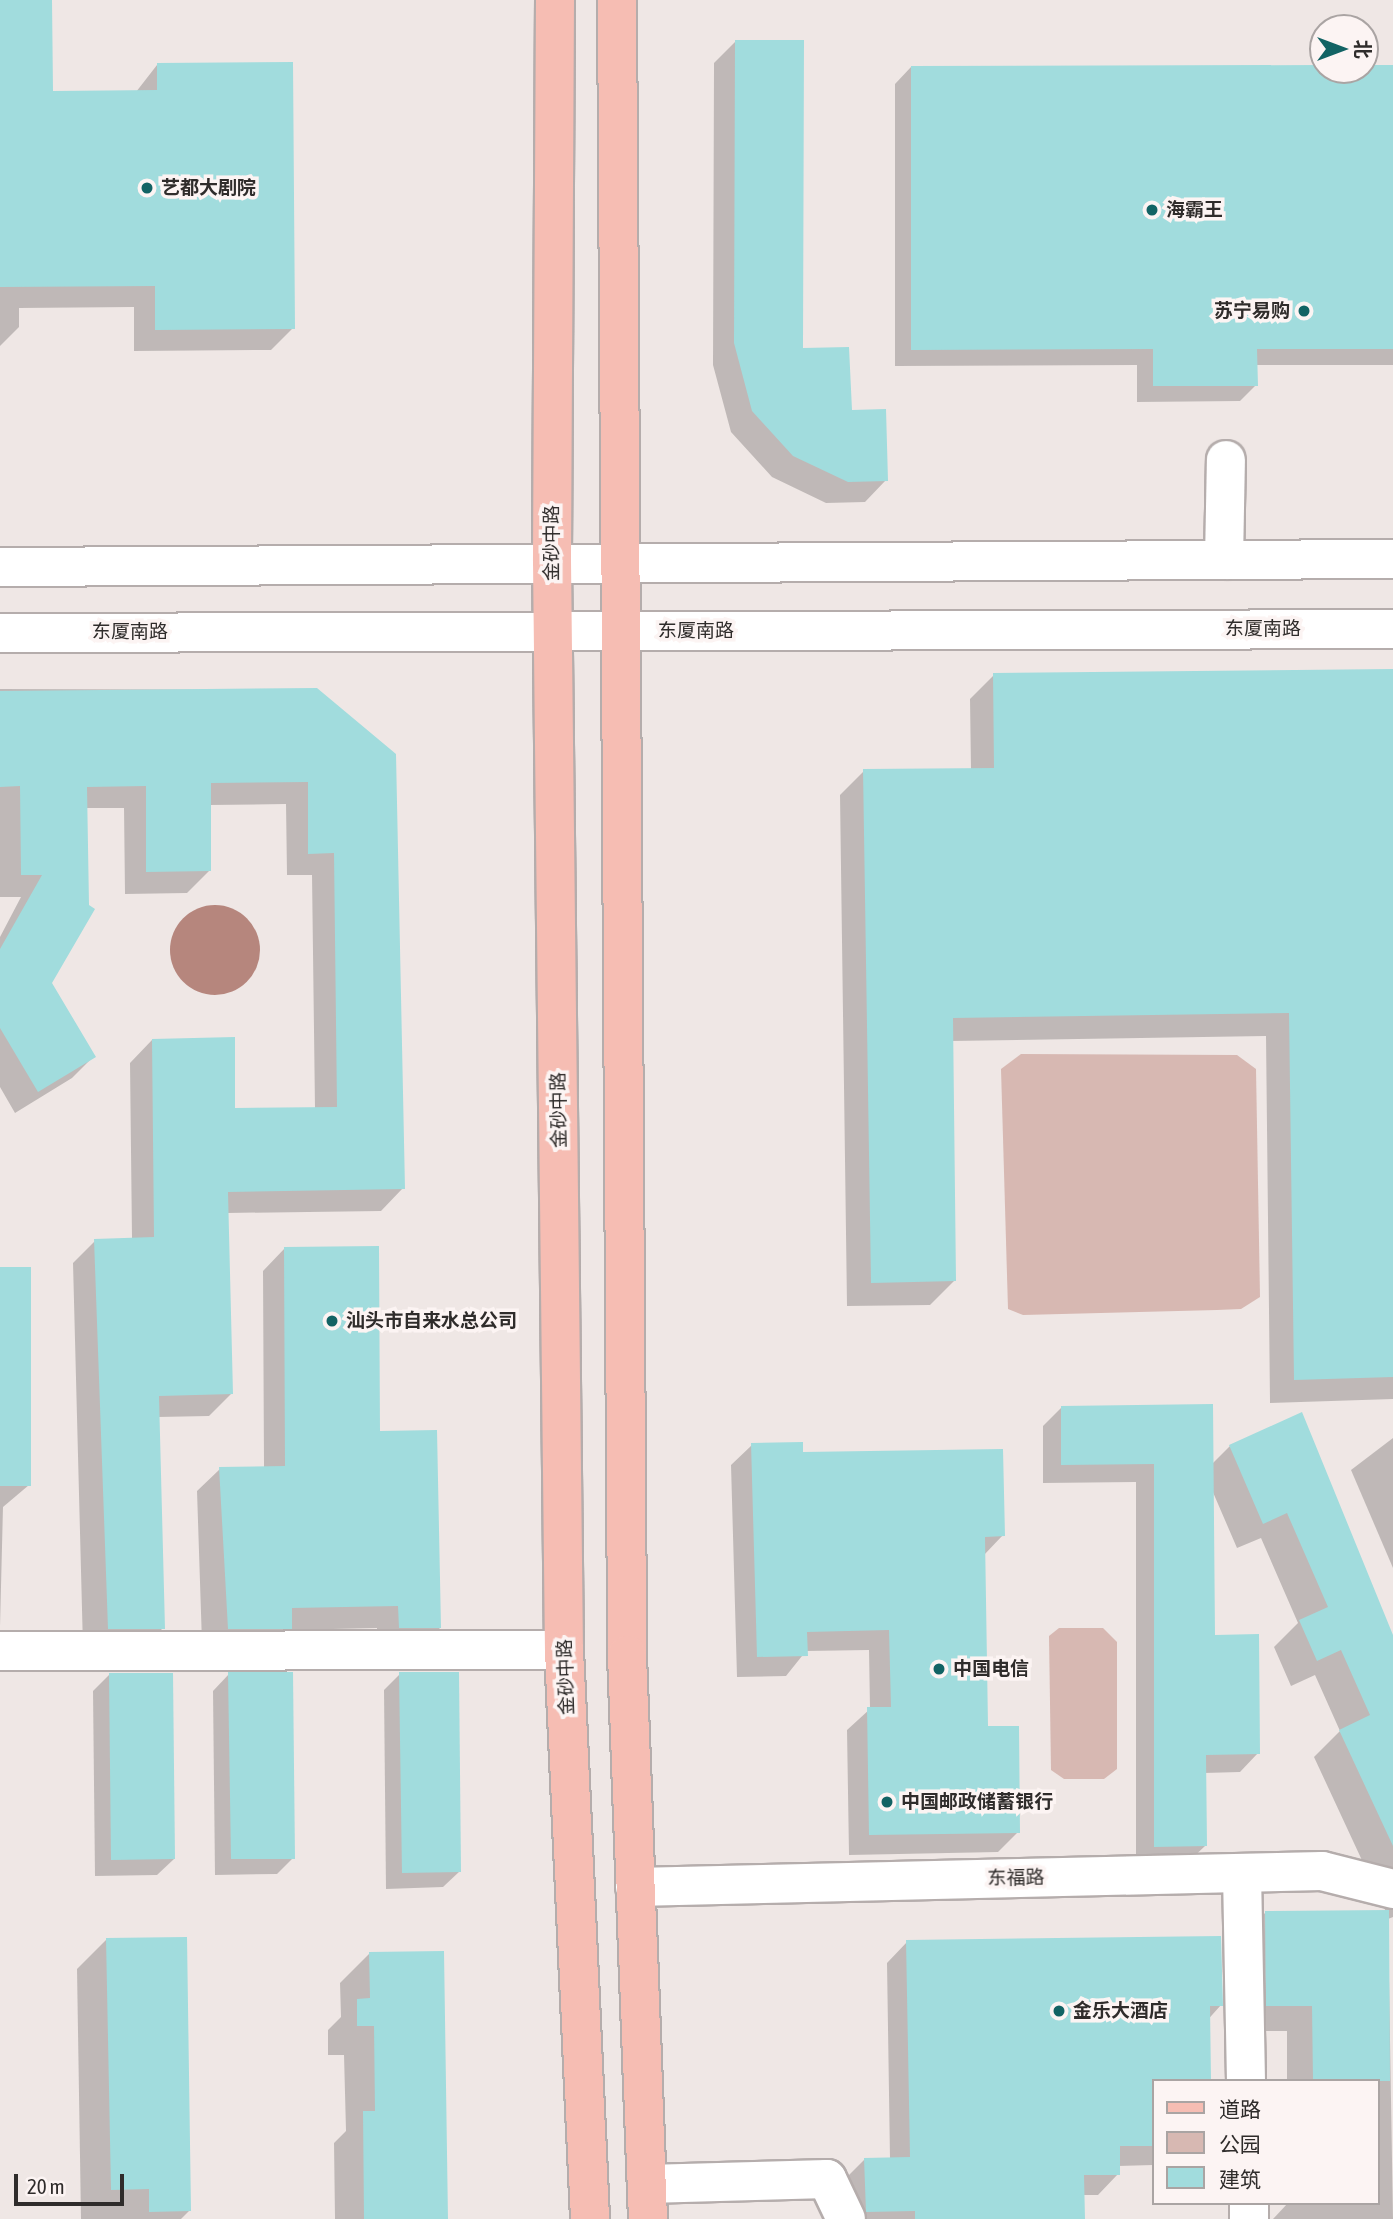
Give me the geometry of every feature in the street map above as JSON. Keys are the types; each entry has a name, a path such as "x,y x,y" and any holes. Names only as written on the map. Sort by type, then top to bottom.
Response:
{"main road":[{"name":"金砂中路","path":"555,0 552,561 565,1650 590,2219"},
{"path":"617,0 617,631 627,1655 648,2201"}],"street":[{"path":"1224,560 1226,460"},
{"path":"0,567 552,561 1393,559"},
{"name":"东厦南路","path":"0,633 1393,629"},
{"path":"0,1651 565,1650"},
{"name":"东福路","path":"635,1887 1322,1871 1393,1889"},
{"path":"1242,1873 1246,2079"},
{"path":"648,2201 827,2179 846,2219"}],"green space":[{"path":"1021,1054 1237,1055 1256,1069 1260,1297 1241,1309 1023,1315 1008,1309 1001,1069"},
{"path":"1059,1628 1103,1628 1117,1642 1117,1769 1104,1779 1064,1779 1051,1770 1049,1636"}],"shaded area":[{"path":"206,905 224,905 240,912 253,925 260,941 260,959 253,975 240,988 224,995 206,995 190,988 177,975 170,959 170,941 177,925 190,912"}],"building":[{"name":"艺都大剧院","path":"0,0 52,0 53,91 157,90 157,63 293,62 295,329 155,330 155,286 0,287"},
{"path":"735,40 804,40 803,348 849,347 852,410 886,409 888,481 848,482 793,456 752,411 734,343"},
{"name":"海霸王","path":"1309,65 1309,84 1379,84 1379,65 1393,65 1393,349 1257,349 1258,386 1153,386 1153,349 911,350 911,66"},
{"path":"1393,669 1393,1377 1294,1380 1289,1013 953,1018 956,1281 871,1283 863,769 994,768 993,673"},
{"path":"317,688 396,754 405,1189 228,1192 233,1394 159,1396 165,1629 108,1629 94,1239 154,1237 152,1039 235,1037 235,1108 337,1107 334,853 308,854 308,782 211,783 211,871 146,872 146,786 87,787 89,905 95,909 52,983 96,1057 38,1092 0,1028 0,949 42,875 21,875 20,786 0,787 0,691"},
{"path":"379,1246 380,1431 437,1430 441,1628 399,1628 398,1606 292,1608 292,1629 228,1629 219,1467 285,1466 284,1247"},
{"path":"0,1267 31,1267 31,1486 0,1486"},
{"path":"1213,1404 1215,1635 1259,1634 1260,1754 1206,1755 1207,1846 1154,1847 1154,1464 1061,1465 1061,1406"},
{"path":"1302,1412 1393,1635 1393,1846 1339,1730 1370,1715 1341,1650 1317,1661 1299,1620 1328,1607 1287,1513 1263,1524 1229,1445"},
{"name":"中国电信","path":"803,1442 803,1452 1003,1449 1005,1536 985,1537 988,1726 1019,1726 1020,1833 869,1835 867,1707 891,1707 889,1630 807,1632 808,1656 757,1657 751,1443"},
{"path":"228,1672 293,1672 295,1859 231,1859"},
{"path":"399,1672 459,1672 461,1872 402,1873"},
{"path":"109,1673 173,1673 175,1859 111,1860"},
{"path":"1389,1910 1390,2081 1313,2079 1312,2006 1266,2006 1265,1911"},
{"name":"金乐大酒店","path":"1221,1936 1223,2006 1210,2006 1211,2079 1152,2079 1152,2146 1120,2146 1120,2175 1084,2175 1085,2219 915,2219 915,2211 866,2212 864,2158 910,2157 906,1940"},
{"path":"187,1937 191,2211 149,2212 149,2189 111,2190 106,1938"},
{"path":"444,1951 448,2219 364,2219 363,2111 375,2111 374,2026 357,2026 357,1999 370,1998 369,1952"}],"place":[{"name":"艺都大剧院","path":"147,188"},
{"name":"海霸王","path":"1152,210"},
{"name":"苏宁易购","path":"1304,311"},
{"name":"汕头市自来水总公司","path":"332,1321"},
{"name":"中国电信","path":"939,1669"},
{"name":"中国邮政储蓄银行","path":"887,1802"},
{"name":"金乐大酒店","path":"1059,2011"}]}
